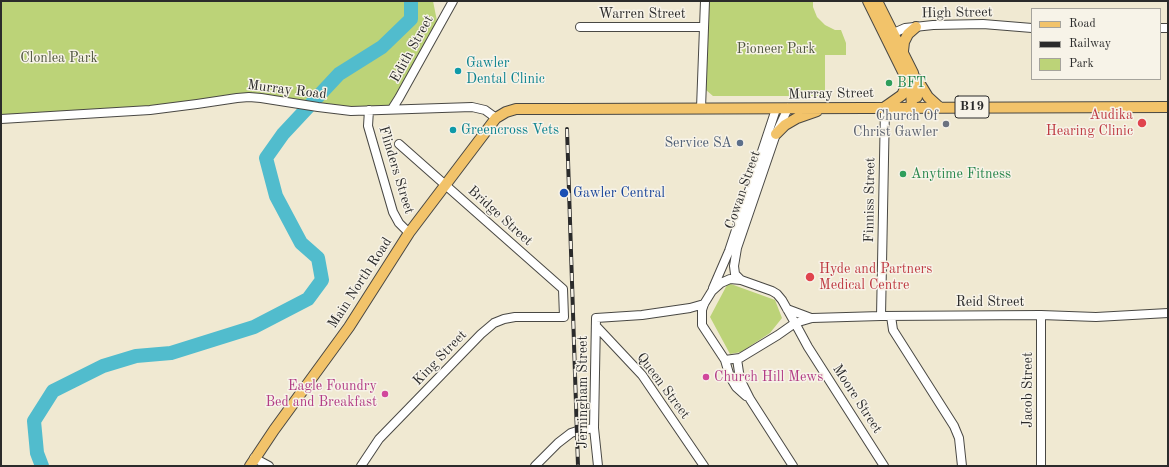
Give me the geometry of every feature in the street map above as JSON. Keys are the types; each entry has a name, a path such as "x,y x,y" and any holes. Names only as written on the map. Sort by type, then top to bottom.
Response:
{"main road":[{"name":"B19","path":"868,1 889,34 903,51 928,97 939,107"},
{"name":"B19","path":"877,1 908,82 915,107"},
{"path":"903,51 904,42 908,34 916,27"},
{"name":"B19","path":"914,73 916,84 915,107"},
{"path":"885,107 902,95 908,82"},
{"name":"Murray Street","path":"496,118 506,112 516,109 1168,107"},
{"path":"776,134 785,125 797,118 825,108"},
{"name":"Main North Road","path":"252,462 349,327 409,233 496,118"}],"street":[{"name":"Edith Street","path":"392,109 453,1"},
{"path":"701,108 705,1"},
{"name":"High Street","path":"889,34 905,28 933,25 983,24 1031,28"},
{"name":"Warren Street","path":"580,27 704,27"},
{"name":"Murray Road","path":"1,119 150,110 237,98 261,98 351,111 472,107 485,110 496,118"},
{"name":"Finniss Street","path":"882,316 885,107"},
{"path":"757,108 766,113 771,124"},
{"name":"Cowan Street","path":"712,291 728,252 776,108"},
{"name":"Cowan Street","path":"741,280 735,274 734,266 737,248 776,134 788,108"},
{"name":"Flinders Street","path":"368,110 368,126 393,212 399,223 409,233"},
{"name":"Bridge Street","path":"399,144 563,290 564,317"},
{"path":"725,360 737,359 778,335 795,323 782,300 772,291 741,280 726,280 712,291 702,310 702,325 725,360 730,377 736,387 750,399"},
{"path":"596,322 690,308 704,304"},
{"name":"Reid Street","path":"787,309 812,318"},
{"name":"Reid Street","path":"795,323 812,318 882,316 966,314 1096,317 1168,313"},
{"name":"Jacob Street","path":"1041,315 1041,466"},
{"path":"891,316 893,330 954,426 959,438 962,466"},
{"name":"King Street","path":"361,466 379,439 481,334 494,323 515,317 564,317"},
{"name":"Jerningham Street","path":"596,322 594,428 598,466"},
{"name":"Queen Street","path":"596,322 642,375 704,466"},
{"name":"Moore Street","path":"795,323 808,347 884,466"},
{"name":"Moore Street","path":"778,335 791,332 799,336 808,347"},
{"path":"737,359 740,379 750,399 793,466"},
{"path":"535,466 558,443 571,433 594,428"},
{"path":"252,462 269,466"}],"green space":[{"name":"Clonlea Park","path":"1,1 433,1 438,26 392,109 369,110 261,98 1,119"},
{"name":"Pioneer Park","path":"709,1 813,1 813,7 817,17 825,25 835,30 841,30 846,43 846,55 825,55 825,96 713,96 706,90"},
{"path":"728,283 775,300 782,318 770,333 741,352 730,354 710,317"}],"waterway":[{"path":"42,466 37,453 34,421 53,391 103,366 136,356 171,353 254,327 308,299 322,280 318,258 301,243 276,196 266,158 283,134 339,74 382,47 411,19 411,1"}],"railway":[{"path":"567,129 578,466"}],"place":[{"name":"Gawler Dental Clinic","path":"458,71"},
{"name":"BFT","path":"889,83"},
{"name":"Audika Hearing Clinic","path":"1142,123"},
{"name":"Church Of Christ Gawler","path":"946,124"},
{"name":"Greencross Vets","path":"453,130"},
{"name":"Service SA","path":"740,143"},
{"name":"Anytime Fitness","path":"903,174"},
{"name":"Gawler Central","path":"564,193"},
{"name":"Hyde and Partners Medical Centre","path":"810,277"},
{"name":"Church Hill Mews","path":"706,377"},
{"name":"Eagle Foundry Bed and Breakfast","path":"385,394"}]}
